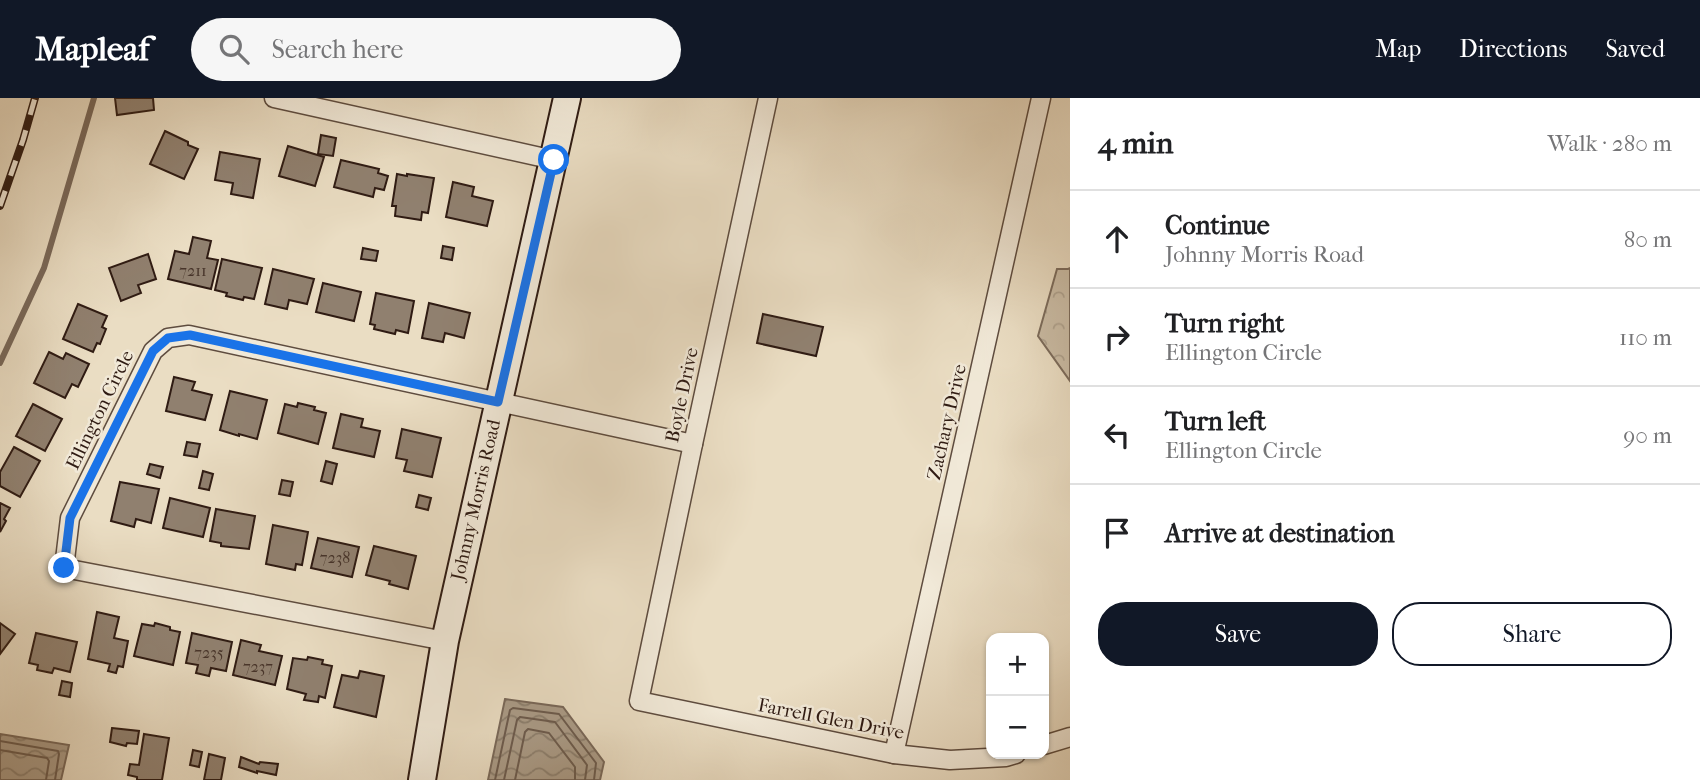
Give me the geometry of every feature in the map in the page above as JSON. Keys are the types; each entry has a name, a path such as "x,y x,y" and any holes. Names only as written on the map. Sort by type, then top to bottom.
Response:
{"street":[{"path":"274,98 554,160"},
{"name":"Johnny Morris Road","path":"422,780 445,641 567,98"},
{"name":"Boyle Drive","path":"639,701 768,98"},
{"name":"Zachary Drive","path":"894,754 1041,98"},
{"name":"Ellington Circle","path":"445,641 64,568 70,518 153,351 168,338 190,335 693,444"},
{"name":"Farrell Glen Drive","path":"639,701 894,754 950,760 986,758"},
{"path":"1049,743 1070,737"}],"green space":[{"path":"1070,268 1070,381 1038,336 1057,269"}],"water":[{"path":"505,699 563,707 604,762 600,780 488,780"},
{"path":"0,734 69,745 61,780 0,780"}],"building":[{"path":"115,98 153,98 154,110 117,115"},
{"path":"165,131 198,149 184,179 150,164"},
{"path":"321,135 336,138 333,156 318,154"},
{"path":"288,146 324,157 315,186 279,176"},
{"path":"220,152 260,159 253,198 231,194 233,183 215,180"},
{"path":"341,160 379,169 378,173 388,176 384,190 375,188 373,197 334,187"},
{"path":"397,174 434,178 428,213 422,212 421,220 395,216 396,206 392,206"},
{"path":"453,182 474,187 472,196 493,201 487,226 446,217"},
{"path":"193,237 211,241 207,258 218,260 211,289 168,279 175,251 189,254"},
{"path":"443,246 454,248 452,260 441,258"},
{"path":"363,248 378,251 376,261 361,259"},
{"path":"148,254 156,279 138,285 141,293 121,301 109,268"},
{"path":"222,259 262,268 254,299 244,297 243,300 215,290"},
{"path":"273,269 314,279 307,304 289,300 287,309 265,304"},
{"path":"323,283 361,292 354,321 316,312"},
{"path":"376,293 414,301 408,333 396,330 395,334 374,329 375,325 370,324"},
{"path":"429,303 470,313 464,338 445,333 443,342 422,338"},
{"path":"78,304 107,316 102,327 106,329 100,344 97,343 93,352 63,339"},
{"path":"763,314 823,327 816,356 757,343"},
{"path":"49,352 63,359 66,353 89,364 78,387 72,384 65,398 34,383"},
{"path":"174,377 195,382 192,390 212,395 205,420 166,411"},
{"path":"230,391 267,400 257,439 220,430"},
{"path":"298,403 326,413 318,444 278,433 285,404 297,407"},
{"path":"33,404 62,419 45,451 16,436"},
{"path":"341,414 363,419 361,427 380,431 374,457 333,448"},
{"path":"402,429 441,438 432,477 404,471 407,460 396,458"},
{"path":"187,442 200,444 197,457 184,455"},
{"path":"14,447 40,461 20,497 0,486 0,472"},
{"path":"326,461 337,464 332,484 321,481"},
{"path":"150,464 163,467 160,478 147,474"},
{"path":"203,471 213,474 209,490 199,488"},
{"path":"282,480 293,482 290,496 279,494"},
{"path":"120,482 159,489 151,523 136,519 134,527 111,521"},
{"path":"419,495 431,498 428,510 416,507"},
{"path":"170,498 210,508 203,537 163,528"},
{"path":"0,503 10,508 0,532"},
{"path":"216,509 255,516 249,549 221,546 221,543 210,541"},
{"path":"273,525 308,532 302,565 296,564 295,570 266,564"},
{"path":"318,538 359,547 352,577 311,568"},
{"path":"374,546 416,556 408,589 366,575"},
{"path":"97,612 119,617 114,638 128,641 123,667 118,666 116,673 108,671 110,664 88,659"},
{"path":"0,623 15,634 0,654"},
{"path":"155,623 180,632 173,665 134,656 142,624 154,626"},
{"path":"36,633 77,642 70,672 54,668 52,673 37,670 38,665 29,663"},
{"path":"192,633 232,642 226,671 211,668 209,676 196,673 198,665 186,663"},
{"path":"241,640 261,645 259,651 282,656 275,685 233,675"},
{"path":"308,657 323,660 322,664 332,666 325,698 319,696 318,702 304,700 306,694 287,689 293,658 307,660"},
{"path":"360,671 384,676 376,717 334,707 342,675 358,678"},
{"path":"62,681 72,683 70,697 59,695"},
{"path":"112,728 139,731 137,744 127,743 126,746 110,742"},
{"path":"144,734 169,738 162,780 137,780 137,777 128,775 130,764 139,765"},
{"path":"193,750 202,752 199,767 190,765"},
{"path":"209,754 225,758 221,780 204,780"},
{"path":"241,757 259,764 278,764 276,775 239,767"}],"waterway":[{"path":"0,363 44,268 94,98"}],"railway":[{"path":"0,206 35,98"}],"route":[{"path":"64,568 70,518 153,351 168,338 190,335 498,402 554,160"}]}
